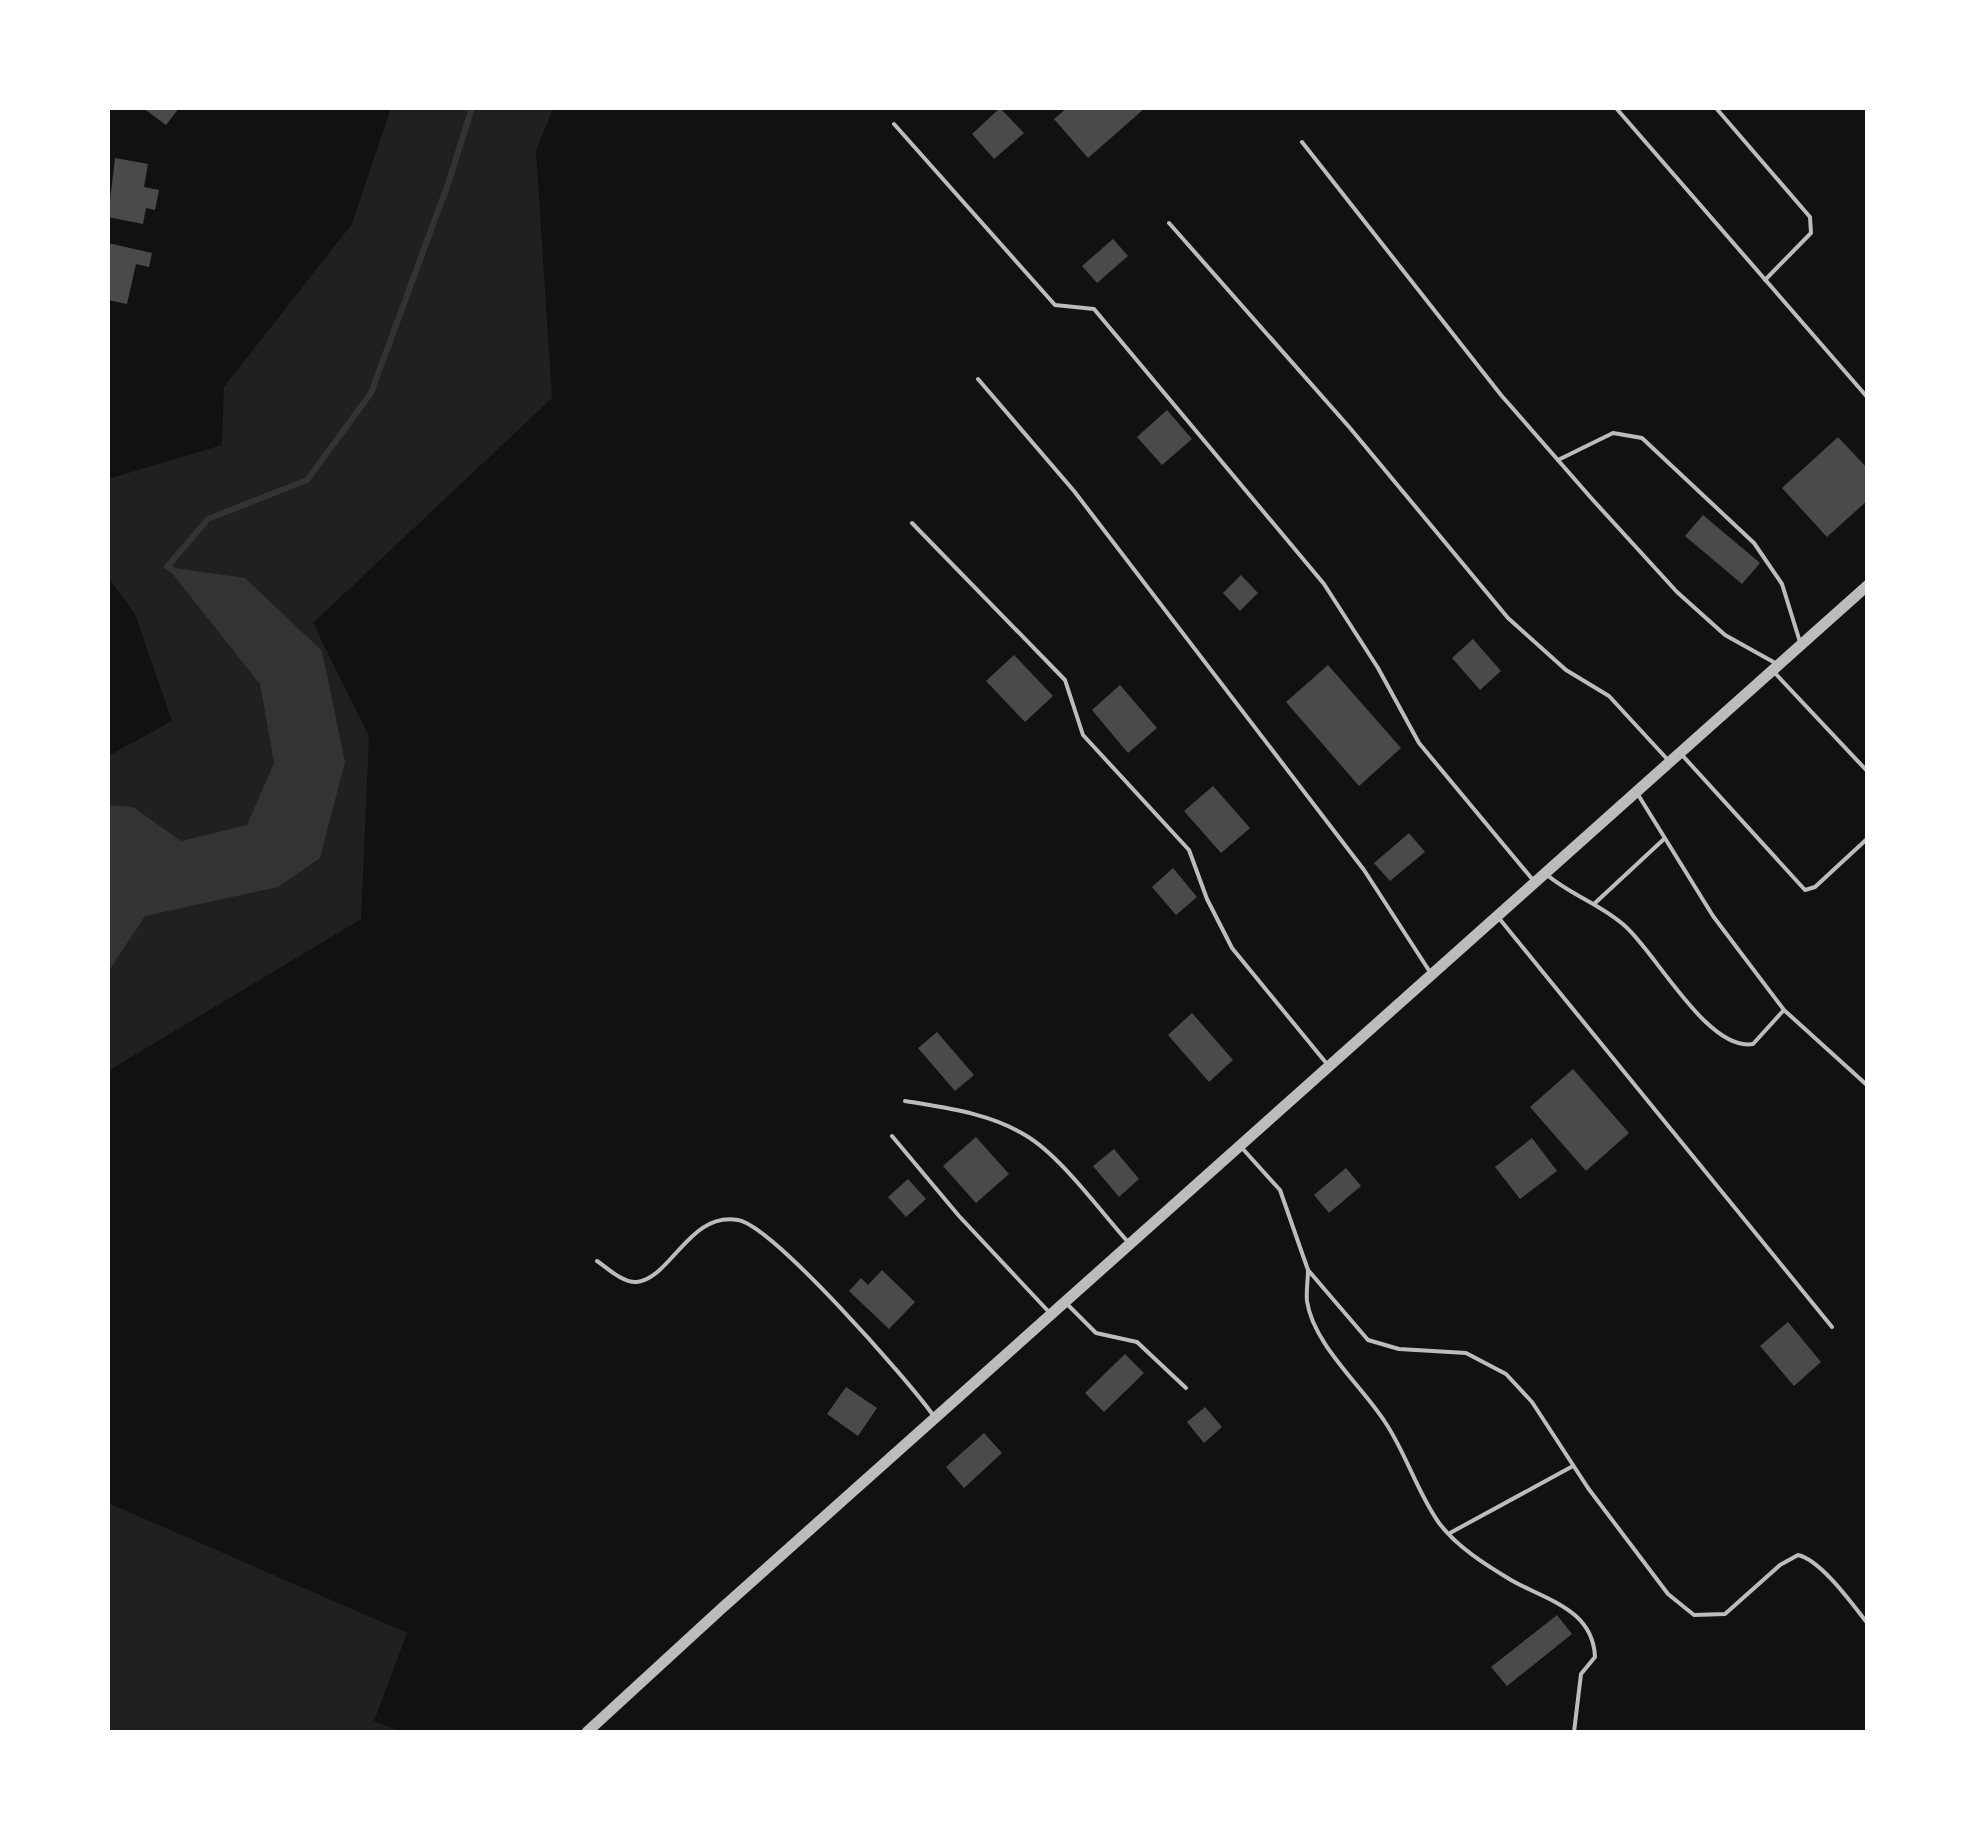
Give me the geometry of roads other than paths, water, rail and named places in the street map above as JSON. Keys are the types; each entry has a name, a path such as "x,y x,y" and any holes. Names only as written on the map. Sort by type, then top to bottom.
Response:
{"street":[{"path":"587,1732 1868,586"}],"lane":[{"path":"1616,108 1868,398"},
{"path":"1716,108 1812,224 1811,233 1765,280"},
{"path":"894,124 1055,306 1094,309 1107,324 1324,584 1378,668 1418,743 1541,879 1626,926 1686,999 1732,1043 1753,1044 1784,1010"},
{"path":"1302,142 1433,311 1558,460 1677,592 1725,635 1776,668 1868,772"},
{"path":"1169,223 1350,428 1508,618 1566,670 1609,696 1676,758 1805,890 1815,887 1868,838"},
{"path":"978,379 1074,491 1364,870 1432,976"},
{"path":"1558,460 1613,433 1642,438 1754,543 1782,584 1801,646"},
{"path":"912,523 1065,680 1083,735 1189,850 1207,899 1232,948 1330,1067"},
{"path":"1637,793 1713,916 1784,1010 1868,1086"},
{"path":"1594,905 1664,839"},
{"path":"1498,917 1832,1327"},
{"path":"905,1101 970,1112 1023,1133 1042,1146 1131,1245"},
{"path":"892,1136 959,1216 1052,1315"},
{"path":"1241,1147 1280,1190 1308,1270 1307,1299 1321,1334 1384,1420 1440,1523 1470,1553 1570,1609 1586,1626 1595,1657 1581,1674 1574,1732"},
{"path":"596,1260 625,1280 637,1282 649,1277 702,1228 717,1220 736,1219 753,1224 914,1388 936,1419"},
{"path":"1308,1270 1368,1340 1399,1350 1466,1354 1506,1374 1532,1402 1642,1564 1668,1594 1694,1614 1725,1614 1780,1565 1798,1556 1808,1558 1820,1569 1868,1624"},
{"path":"1066,1303 1096,1333 1138,1342 1186,1388"},
{"path":"1450,1534 1573,1466"}],"waterway":[{"path":"174,571 167,567 208,519 307,480 371,393 472,108"}]}
